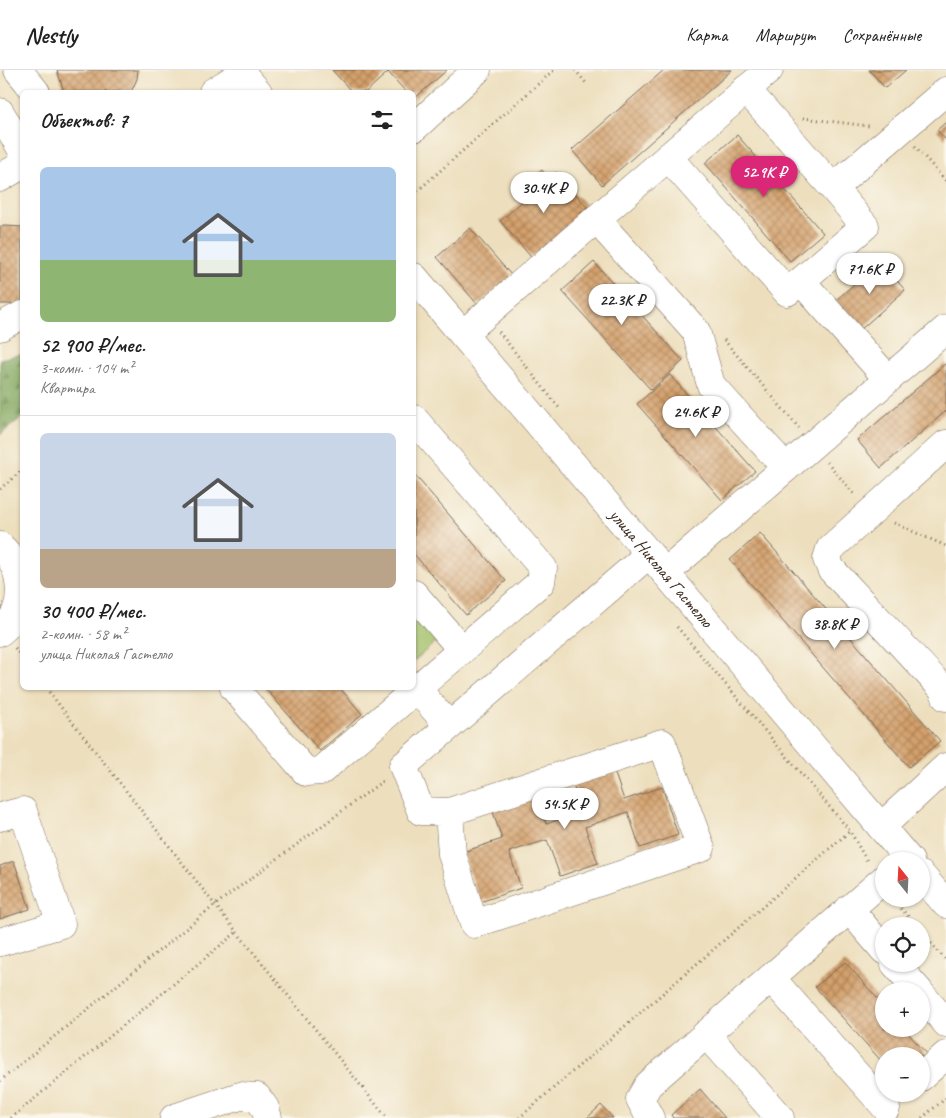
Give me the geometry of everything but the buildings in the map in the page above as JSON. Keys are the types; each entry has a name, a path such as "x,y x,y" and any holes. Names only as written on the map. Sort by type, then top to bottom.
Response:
{"street":[{"path":"18,70 34,90"},
{"path":"416,126 477,70"},
{"path":"463,334 769,70"},
{"path":"218,90 246,79"},
{"path":"668,157 787,292 801,282 865,226 746,89"},
{"path":"832,188 946,91"},
{"path":"0,112 20,147"},
{"path":"0,178 20,166"},
{"path":"596,219 696,331 712,385 786,468"},
{"name":"улица Николая Гастелло","path":"416,279 901,852"},
{"path":"801,282 888,379"},
{"path":"0,327 20,316"},
{"path":"449,812 452,854 474,924 701,848 662,743 449,812 421,811 403,766 449,726 657,563 786,468 946,329"},
{"path":"416,421 544,572 541,582 462,650 416,682"},
{"path":"945,690 831,569 827,559 830,549 946,444"},
{"path":"0,632 14,616 20,599 20,580 9,560"},
{"path":"416,596 462,650"},
{"path":"236,690 306,772 311,773 326,768 401,693 449,726"},
{"path":"881,827 946,767"},
{"path":"0,818 23,810 61,924 0,942"},
{"name":"улица Николая Гастелло","path":"930,886 946,904"},
{"path":"650,1118 640,1099 648,1085 875,887"},
{"path":"849,910 875,940"},
{"path":"902,972 911,982"},
{"path":"771,978 888,1107"},
{"path":"930,1005 946,1023"},
{"path":"706,1034 780,1118"},
{"path":"930,1069 946,1055"},
{"path":"174,1118 240,1096 257,1097 265,1108 268,1118"}],"path":[{"path":"416,192 554,70"},
{"path":"575,70 586,83"},
{"path":"768,114 900,130 946,181"},
{"path":"0,489 20,472"},
{"path":"48,690 215,905 238,931 387,1118"},
{"path":"0,1081 215,905 403,766"},
{"path":"519,1118 850,831"},
{"path":"11,1118 238,931"},
{"path":"930,942 946,960"},
{"path":"922,1118 946,1098"}],"green space":[{"path":"20,354 20,419 0,435 0,359"},
{"path":"416,612 439,639 416,659"}]}
